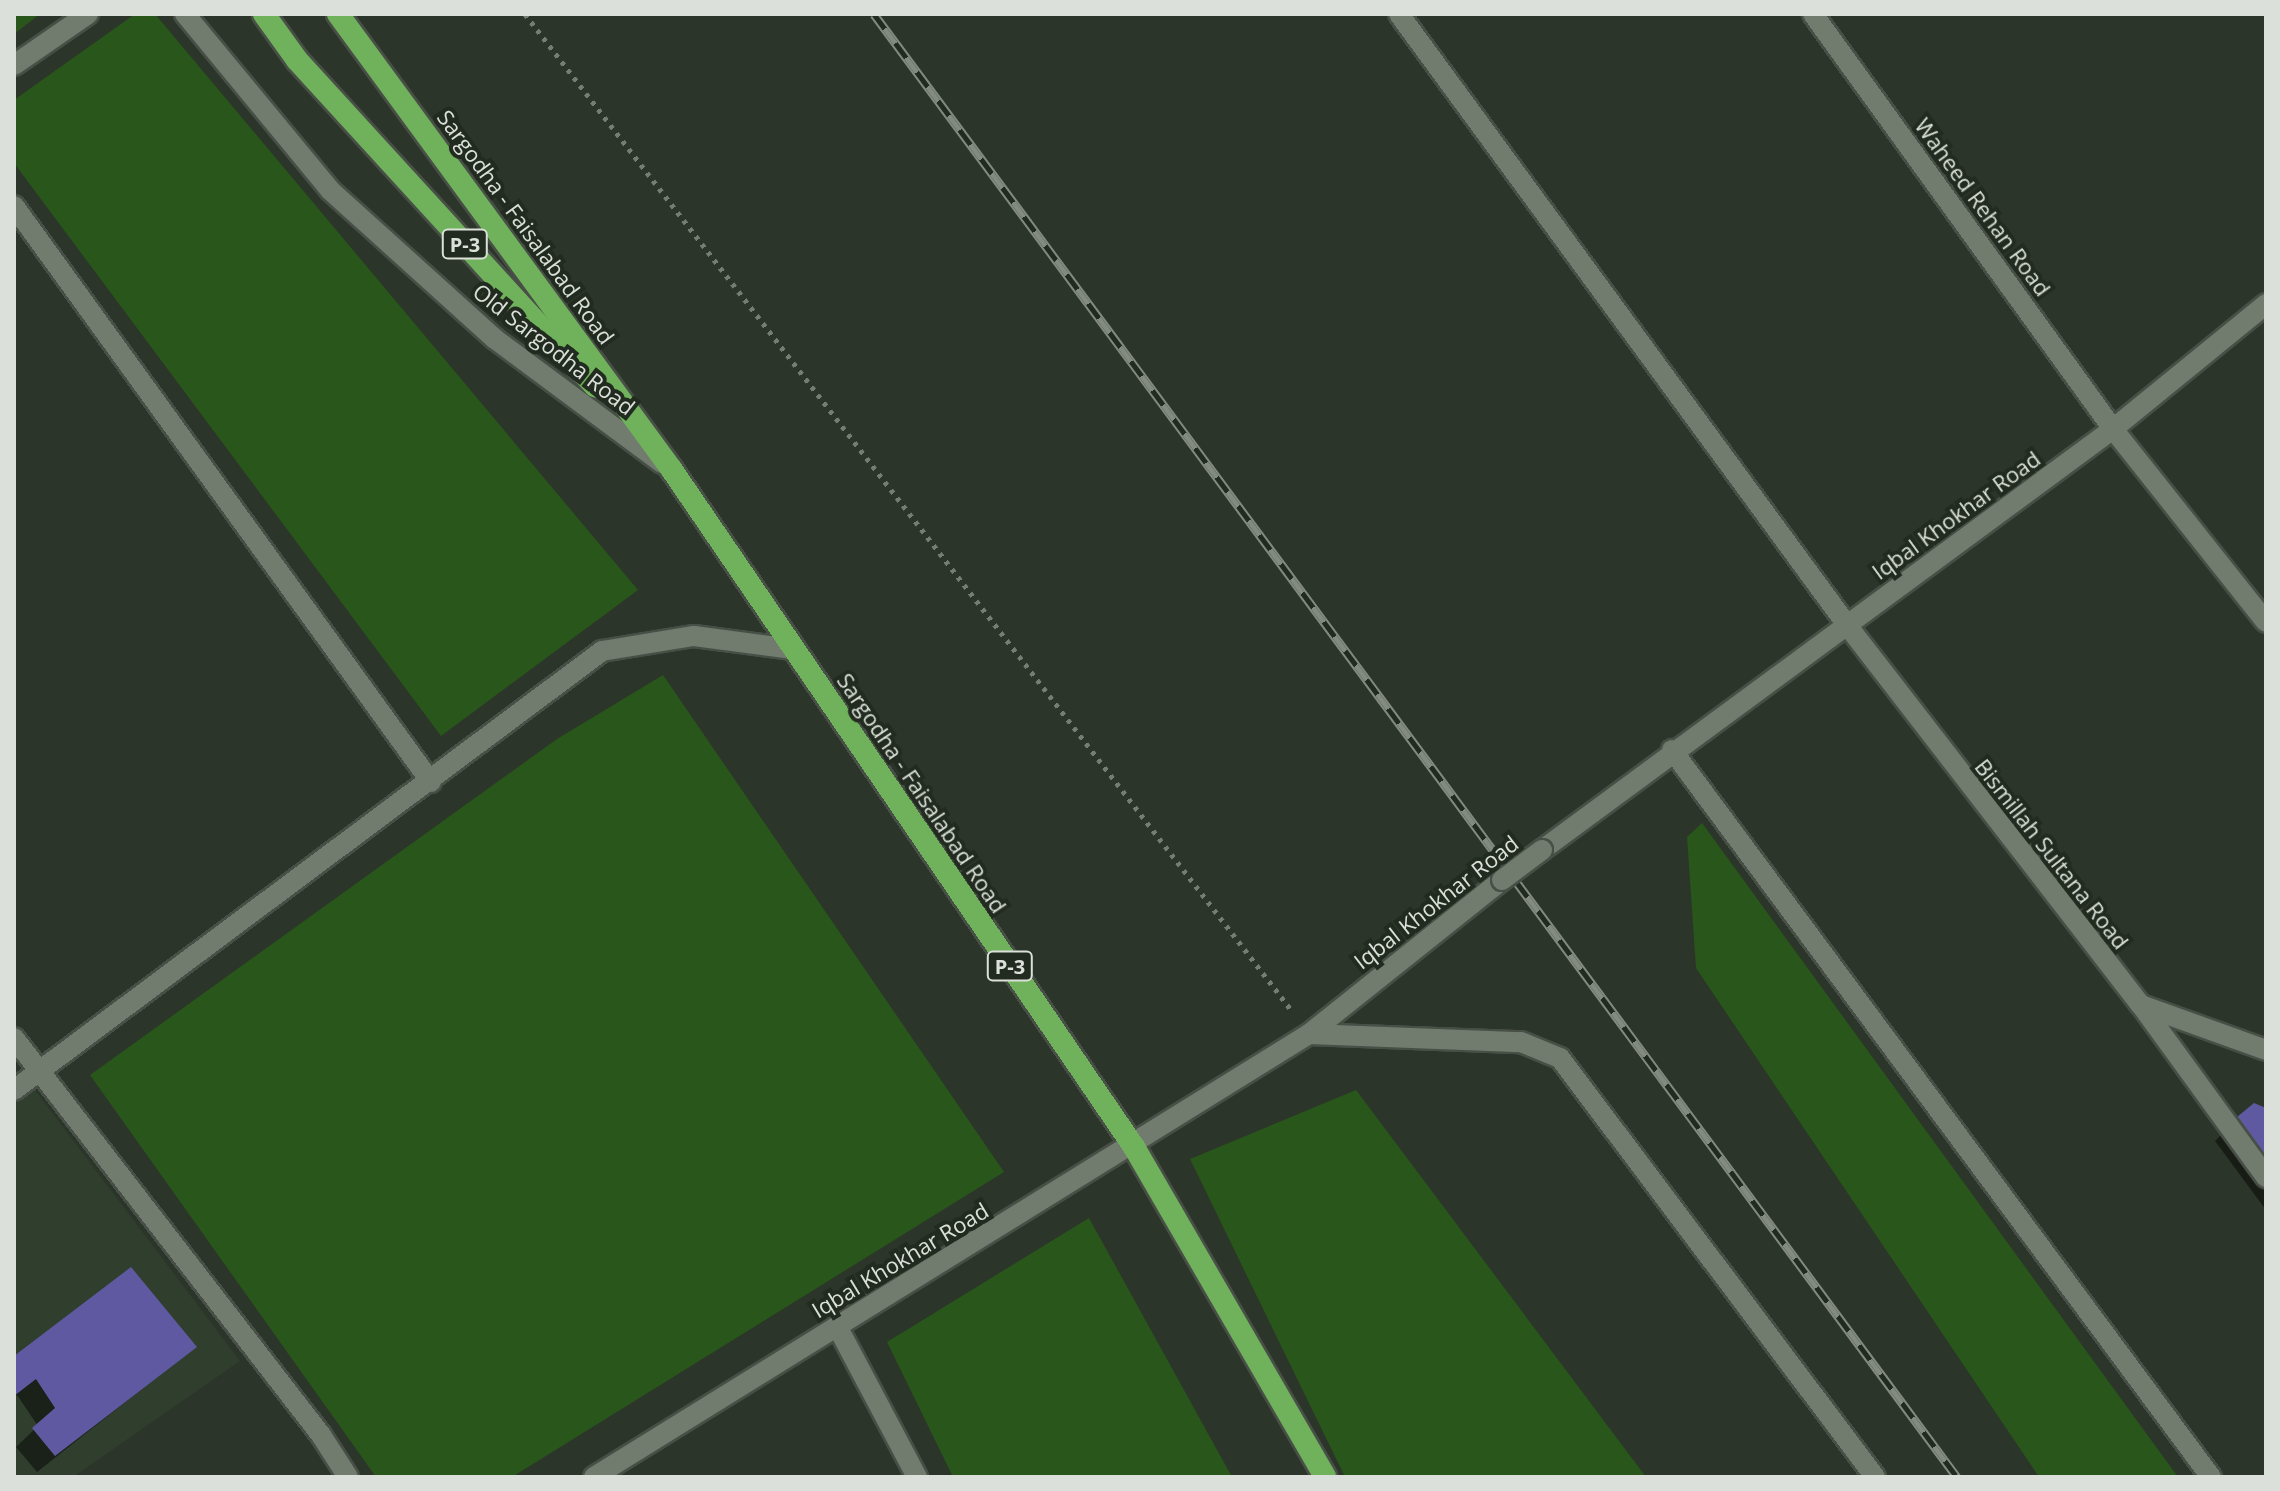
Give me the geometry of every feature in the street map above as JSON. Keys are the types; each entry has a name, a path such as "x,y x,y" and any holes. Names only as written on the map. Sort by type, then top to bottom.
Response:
{"highway":[{"name":"Sargodha - Faisalabad Road","path":"264,14 297,60 672,470"},
{"name":"Sargodha - Faisalabad Road","path":"338,14 672,470 791,649 1134,1147 1325,1477"}],"street":[{"path":"14,65 88,14"},
{"name":"Old Sargodha Road","path":"185,14 330,190 495,339 672,470"},
{"name":"Bismillah Sultana Road","path":"1399,14 1847,625 2141,1005 2266,1177"},
{"name":"Waheed Rehan Road","path":"1813,14 2113,429 2266,622"},
{"path":"14,206 431,782"},
{"name":"Iqbal Khokhar Road","path":"594,1477 1134,1147 1309,1034 1672,750 2113,429 2266,304"},
{"path":"14,1090 431,782 602,651 694,636 791,649"},
{"path":"1672,750 2211,1477"},
{"path":"2141,1005 2266,1050"},
{"path":"1309,1034 1521,1042 1560,1058 1875,1477"},
{"path":"14,1038 321,1435 348,1477"},
{"path":"837,1326 917,1477"}],"path":[{"path":"525,14 1309,1034"}],"shaded area":[{"path":"35,1090 240,1361 73,1477 14,1477 14,1105"}],"green space":[{"path":"14,14 40,14 14,34"},
{"path":"135,14 155,14 638,590 441,736 14,163 14,100"},
{"path":"663,675 1004,1172 512,1477 376,1477 90,1075 557,739"},
{"path":"1702,823 2178,1477 2039,1477 1696,968 1687,837"},
{"path":"1356,1090 1646,1477 1345,1477 1190,1159"},
{"path":"1089,1218 1232,1477 953,1477 887,1342"}],"building":[{"path":"2254,1103 2266,1108 2266,1156 2237,1117"},
{"path":"131,1267 197,1347 55,1456 32,1428 55,1408 36,1379 14,1396 14,1356"}],"railway":[{"path":"874,14 1957,1477"}]}
